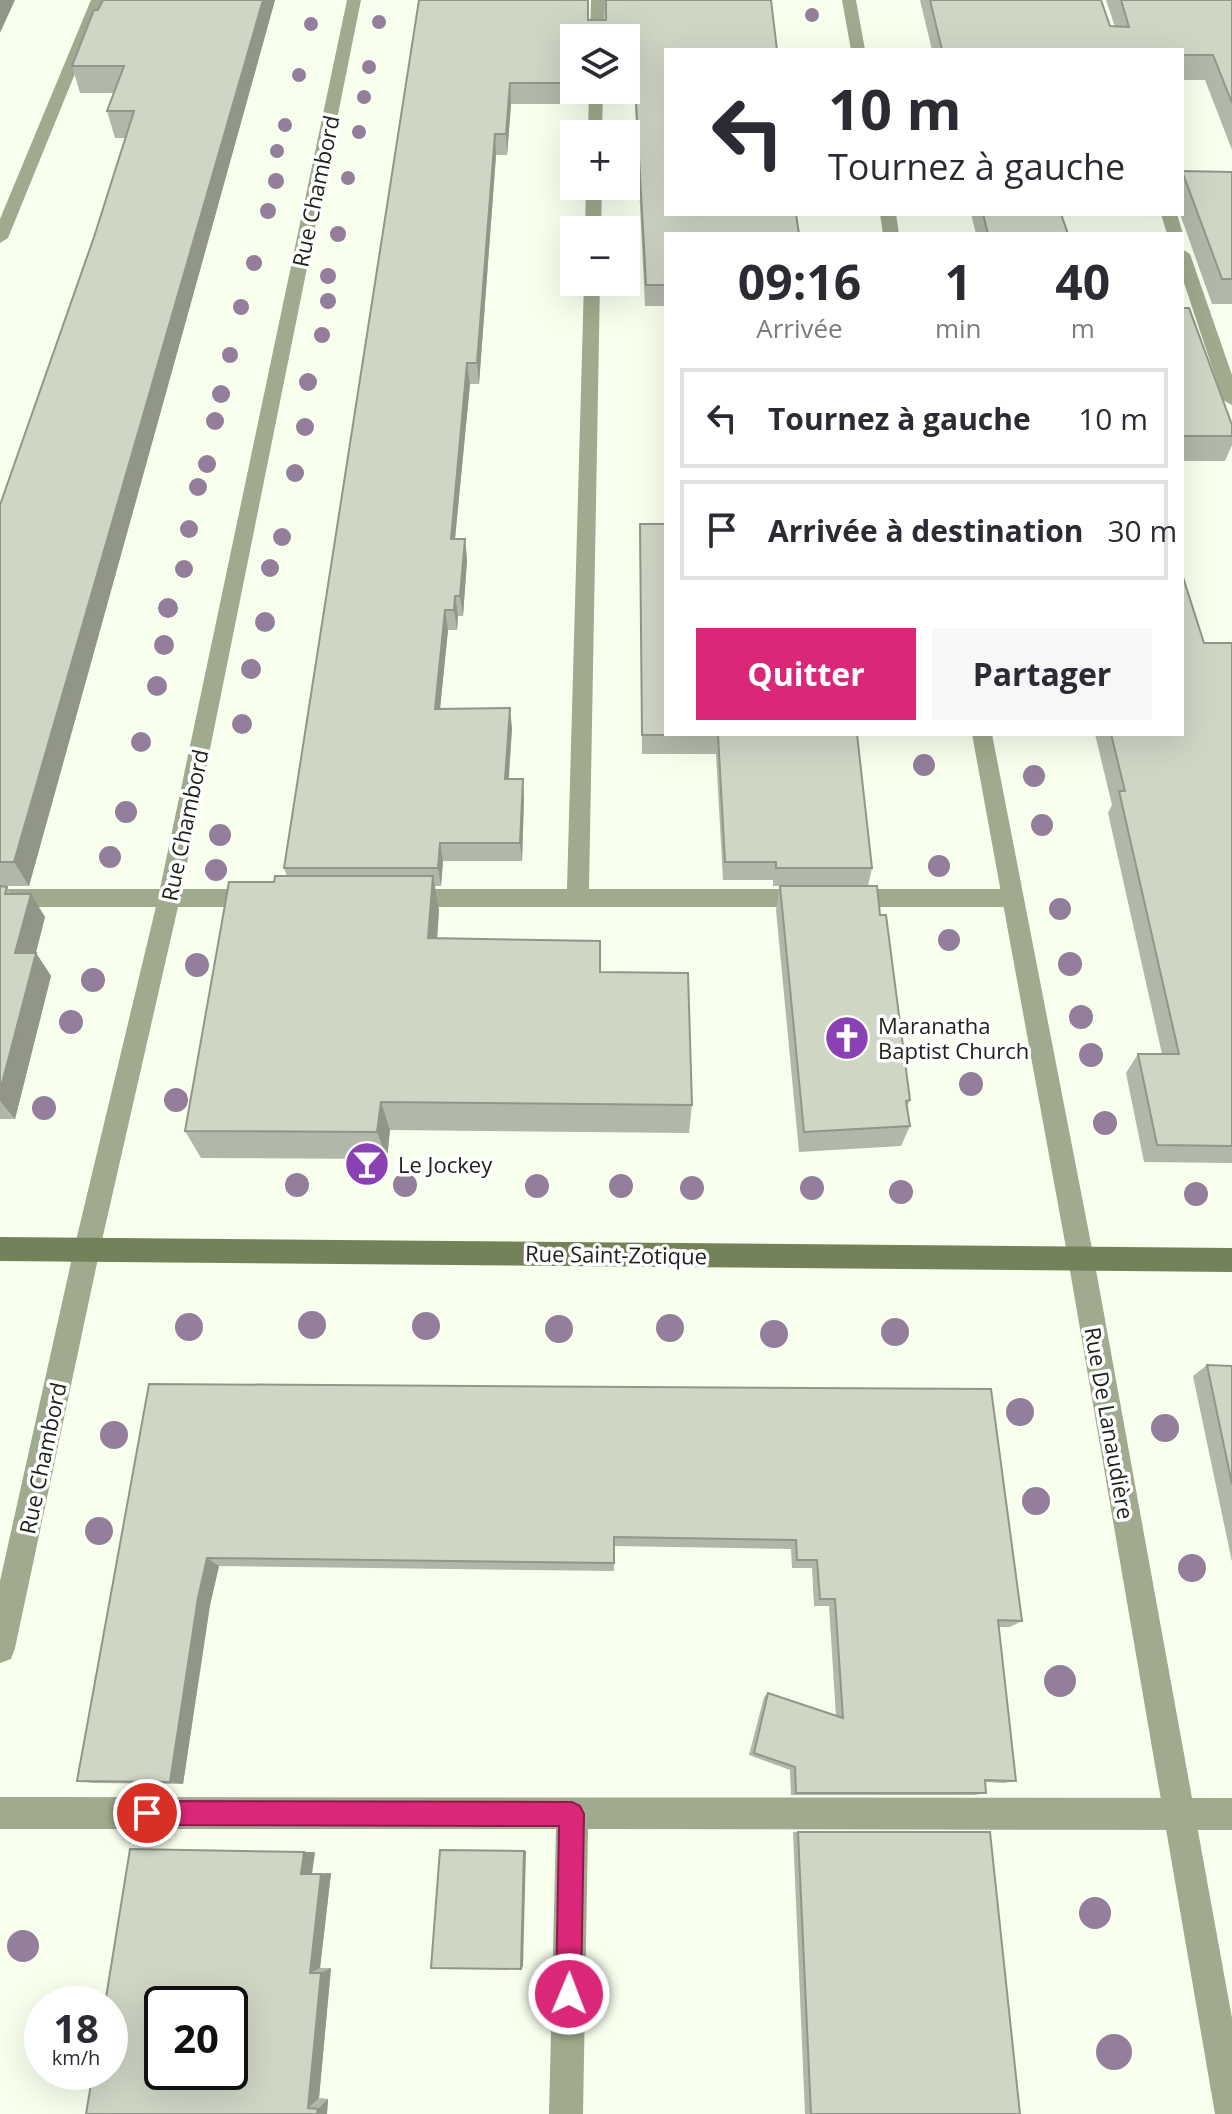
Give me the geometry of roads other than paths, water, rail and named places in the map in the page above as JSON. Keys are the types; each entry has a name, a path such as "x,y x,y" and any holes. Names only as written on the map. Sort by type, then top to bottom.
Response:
{"street":[{"path":"0,238 98,0"},
{"name":"Rue Chambord","path":"0,1648 87,1249 169,898 354,0"},
{"path":"597,24 598,0"},
{"path":"849,0 858,48"},
{"path":"1184,260 1232,400"},
{"path":"578,898 592,296"},
{"name":"Rue De Lanaudière","path":"982,736 1081,1259 1232,2114"},
{"path":"0,898 281,898"},
{"path":"390,898 1011,898"},
{"name":"Rue Saint-Zotique","path":"0,1249 1232,1260"},
{"path":"0,1813 1232,1814"},
{"path":"566,2114 572,1814"}],"place":[{"name":"Maranatha Baptist Church","path":"847,1038"},
{"name":"Le Jockey","path":"367,1164"}]}
